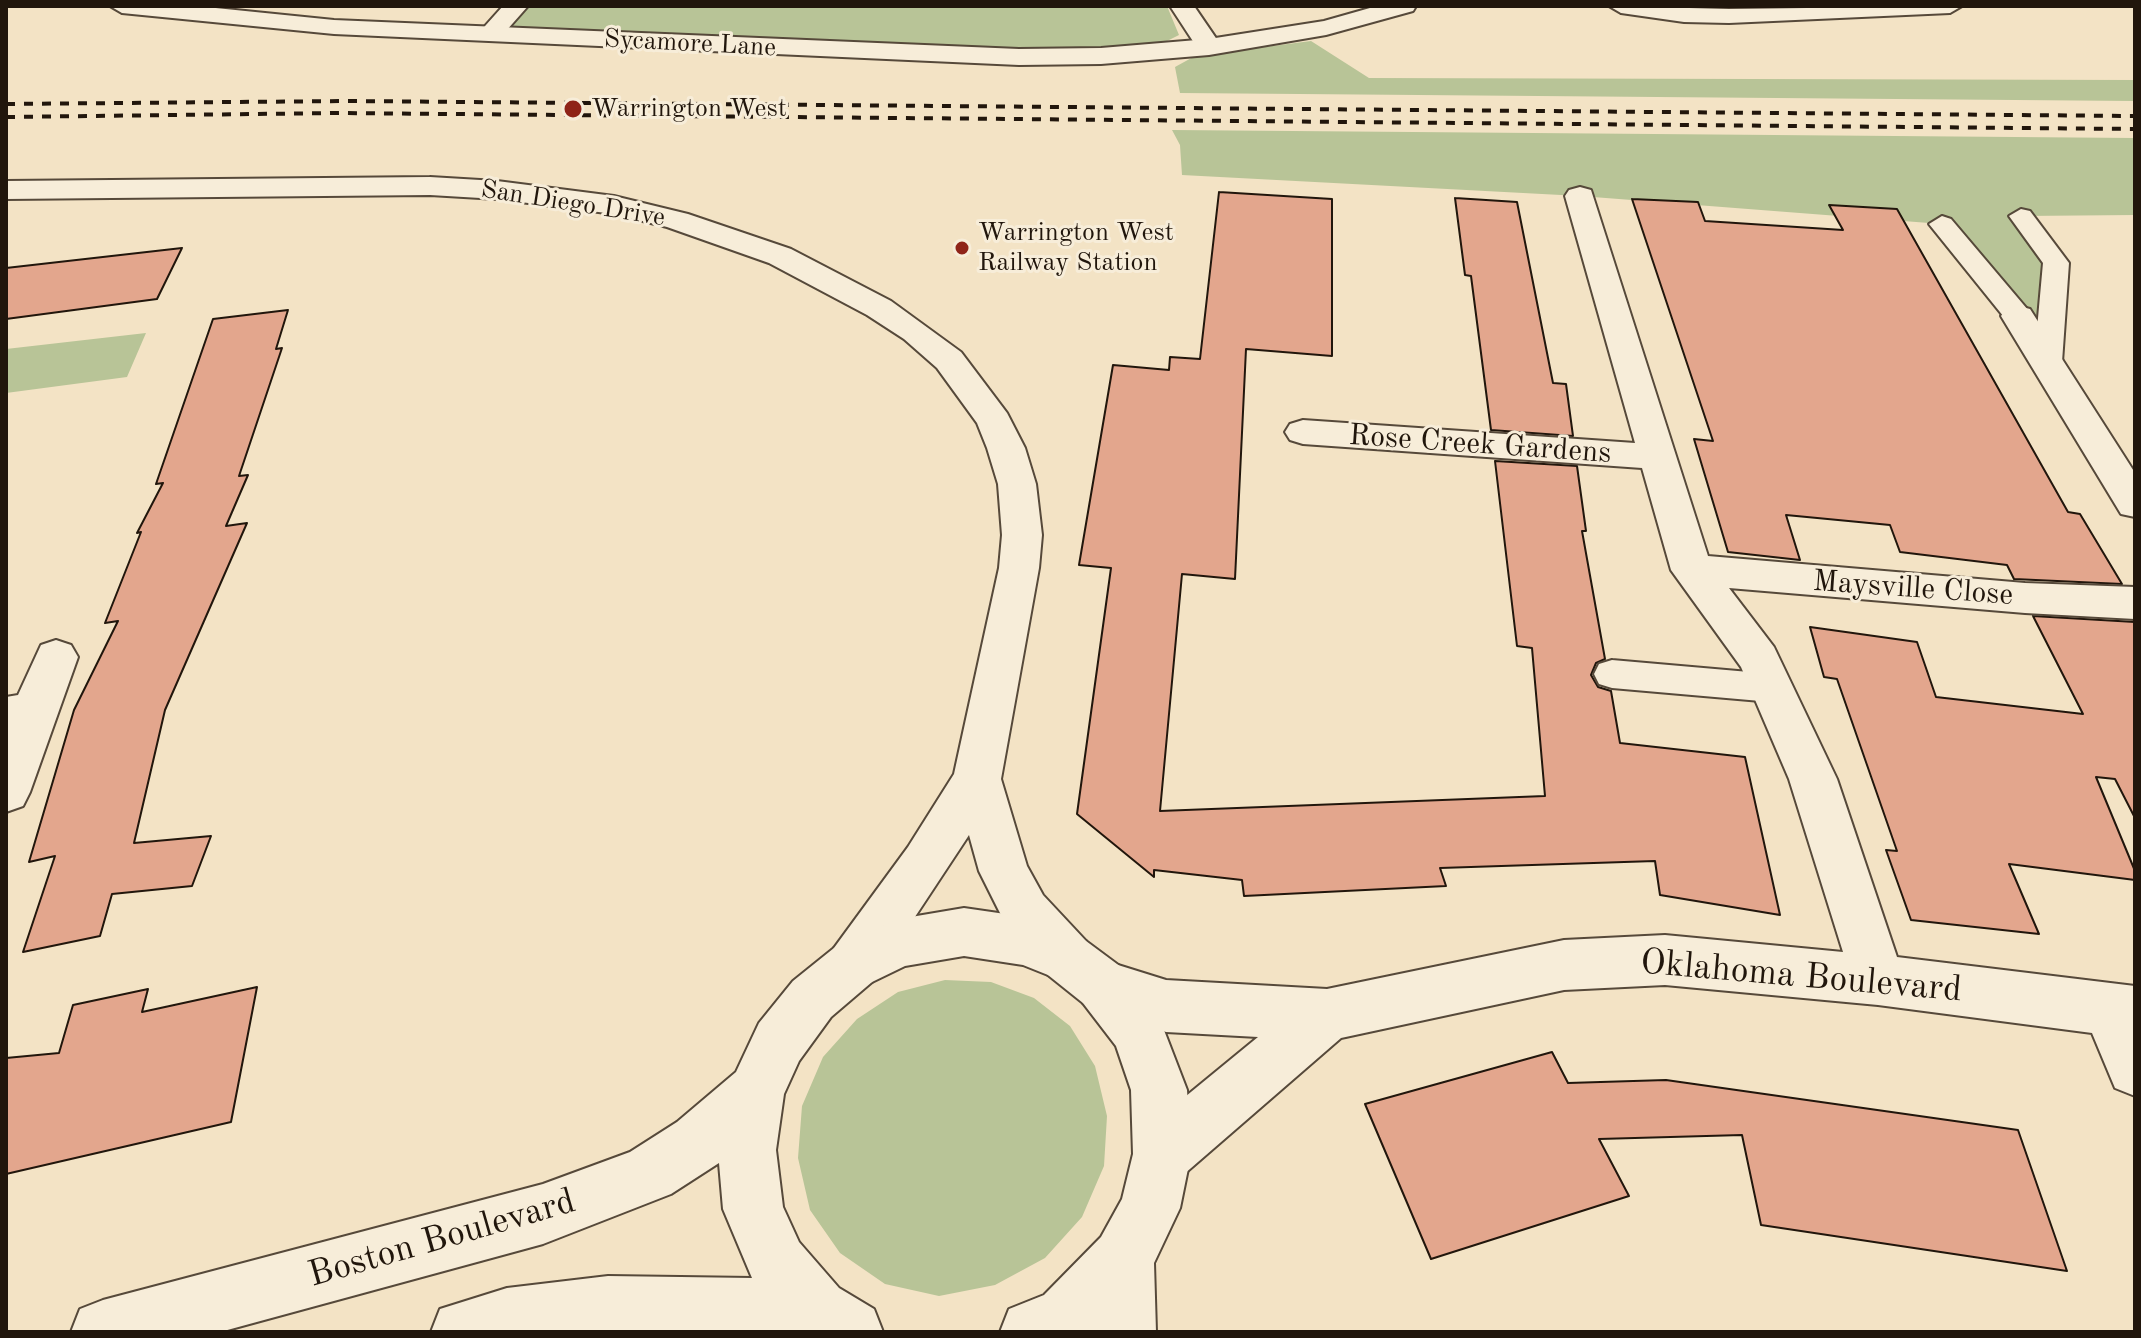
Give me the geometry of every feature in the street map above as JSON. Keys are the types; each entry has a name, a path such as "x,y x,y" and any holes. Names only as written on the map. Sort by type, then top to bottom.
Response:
{"street":[{"name":"Sycamore Lane","path":"122,6 298,25 1019,57 1123,55 1209,47 1326,28 1404,6"},
{"path":"489,35 516,6"},
{"path":"1182,6 1209,47"},
{"path":"1621,6 1684,15 1947,6"},
{"name":"San Diego Drive","path":"6,190 354,185 470,188 614,205 731,237 780,256 879,308 916,332 958,372 994,421 1017,484 1022,535 1019,568 977,779 926,862 853,965"},
{"name":"Rose Creek Gardens","path":"1580,196 1692,570 1759,659 1813,779 1878,980"},
{"path":"2018,316 2135,504"},
{"name":"Rose Creek Gardens","path":"1303,432 1658,457"},
{"name":"Maysville Close","path":"1692,570 2025,598 2135,603"},
{"path":"6,792 20,713 56,657"},
{"name":"San Diego Drive","path":"977,779 1004,871 1025,911 1138,1031 1159,1090 1162,1154 1150,1208 1123,1259"},
{"name":"Oklahoma Boulevard","path":"853,965 899,943 964,932 1026,941 1084,972 1166,1006 1327,1015 1564,965 1665,960 1878,980 2122,1011"},
{"path":"834,1321 777,1264 753,1209 747,1150 756,1092 779,1042 812,999 853,965"},
{"path":"2122,1011 2135,1068"},
{"name":"Oklahoma Boulevard","path":"1162,1154 1327,1015"},
{"name":"Boston Boulevard","path":"103,1332 543,1214 609,1190 650,1173 698,1143 756,1092"},
{"path":"1032,1332 1066,1317 1123,1259"},
{"path":"1123,1259 1124,1332"},
{"path":"463,1332 507,1320 608,1308 834,1321"}],"lane":[{"path":"2021,216 2056,263 2048,362"},
{"path":"1942,224 2018,316"},
{"path":"1612,674 1772,688"}],"green space":[{"path":"516,6 1167,6 1179,35 1153,48 1101,56 489,35"},
{"path":"1311,41 1369,78 2135,80 2135,101 1180,93 1175,67 1195,56"},
{"path":"1172,130 2135,138 2135,215 2022,216 2056,263 2048,362 1942,224 1580,196 1182,175 1180,145"},
{"path":"146,333 127,377 6,393 6,349"},
{"path":"945,980 991,982 1034,998 1070,1026 1095,1066 1107,1116 1104,1166 1082,1217 1045,1258 995,1285 939,1296 885,1284 840,1253 810,1210 798,1158 802,1106 823,1057 857,1019 898,992"}],"building":[{"path":"1219,192 1332,199 1332,356 1246,349 1235,579 1182,574 1160,811 1545,796 1532,648 1517,646 1495,461 1577,466 1586,531 1582,531 1605,659 1596,663 1591,675 1598,687 1611,691 1620,743 1745,757 1780,915 1660,895 1655,861 1440,868 1446,886 1244,896 1242,880 1154,870 1154,877 1077,814 1111,568 1079,565 1113,365 1169,370 1170,357 1200,359"},
{"path":"1455,198 1517,202 1553,383 1566,384 1573,436 1491,430 1471,276 1465,275"},
{"path":"1632,199 1698,202 1705,221 1843,230 1829,205 1897,209 2068,512 2080,514 2122,584 2014,579 2007,565 1900,552 1890,525 1786,515 1800,560 1728,552 1694,439 1713,441"},
{"path":"182,248 157,299 6,319 6,268"},
{"path":"288,310 276,349 282,348 239,476 248,475 226,526 247,523 165,710 134,843 211,836 192,886 112,894 100,936 23,952 55,856 29,862 74,710 118,621 105,623 141,532 137,533 163,483 156,484 213,319"},
{"path":"2033,616 2135,622 2135,818 2115,779 2096,777 2135,871 2135,880 2009,864 2039,934 1911,920 1886,850 1897,851 1837,679 1824,677 1810,627 1917,642 1936,697 2083,714"},
{"path":"257,987 231,1122 6,1174 6,1058 59,1053 73,1005 148,989 142,1012"},
{"path":"1552,1052 1568,1083 1666,1080 2018,1130 2067,1271 1761,1225 1742,1135 1599,1139 1629,1196 1431,1259 1365,1104"}],"railway":[{"path":"6,104 349,101 2135,116"},
{"path":"6,117 339,113 2135,129"}],"place":[{"name":"Warrington West","path":"573,109"},
{"name":"Warrington West Railway Station","path":"962,248"}]}
